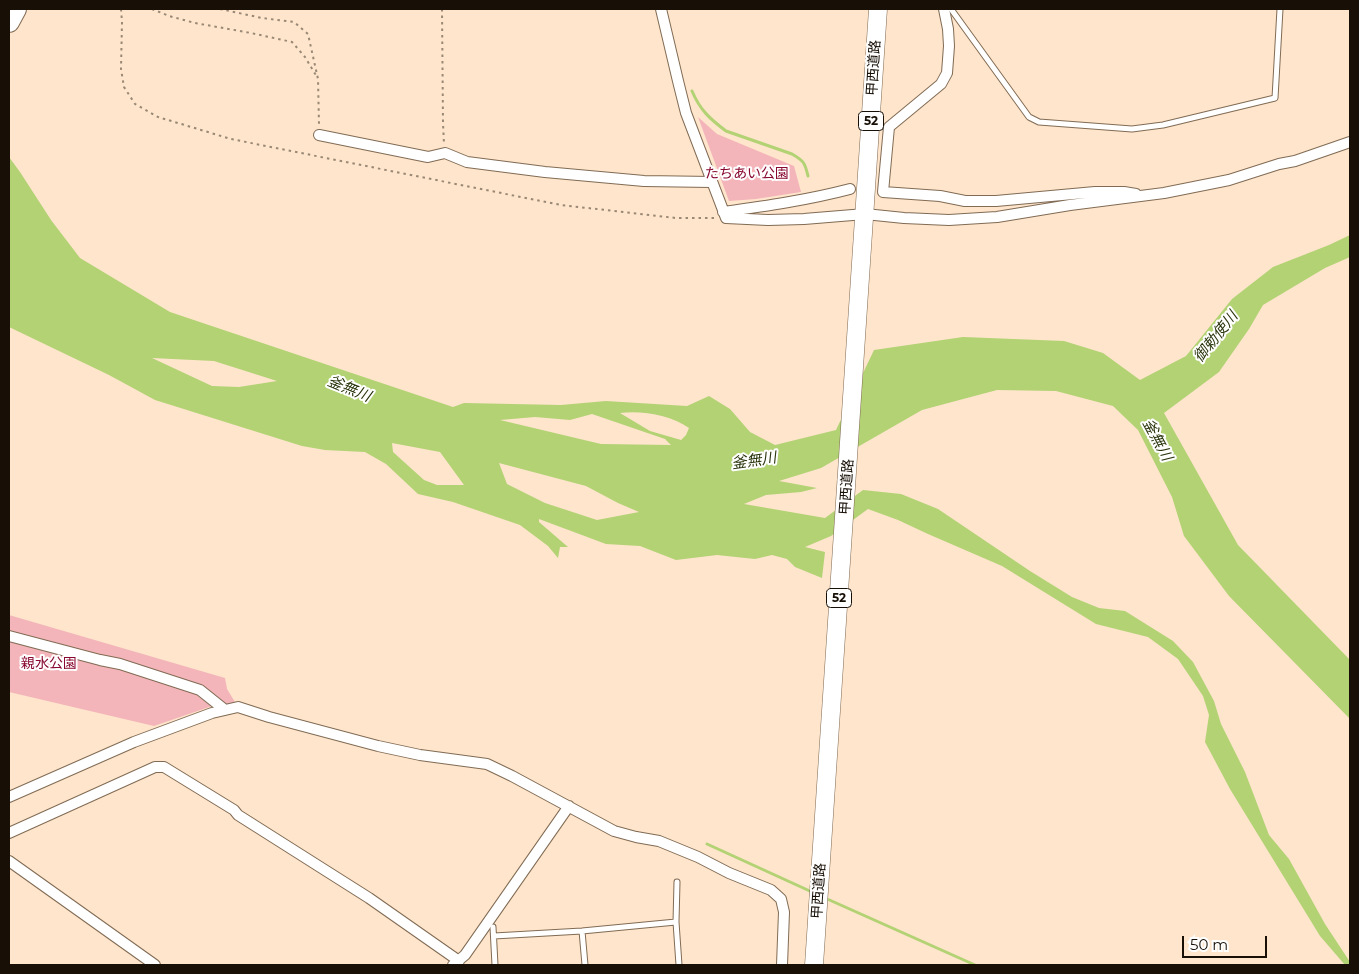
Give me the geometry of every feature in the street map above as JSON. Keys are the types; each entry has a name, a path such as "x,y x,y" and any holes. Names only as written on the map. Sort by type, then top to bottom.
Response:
{"highway":[{"path":"9,22 16,9"},
{"name":"甲西道路","path":"814,964 878,9"}],"street":[{"path":"661,9 686,113 726,218 804,219 865,214 949,220 996,217 1148,195 1229,180 1279,164 1295,161 1350,142"},
{"path":"944,9 949,46 947,73 942,84 889,127 883,192 940,196 973,201 996,201 1095,192 1124,192 1148,195"},
{"path":"319,135 428,158 445,153 467,162 545,172 644,181 712,182"},
{"path":"723,212 782,204 850,190"},
{"path":"9,636 120,664 200,690 225,710"},
{"path":"9,797 134,742 212,713 238,707 395,750 487,764 614,831 659,841 771,890 781,899 784,912 782,965"},
{"path":"9,833 155,767 164,766 369,898 456,963 465,955 569,806"},
{"path":"9,861 155,965"}],"lane":[{"path":"952,9 1029,117 1039,122 1132,129 1164,126 1275,98 1280,9"},
{"path":"677,882 676,922 679,965"},
{"path":"494,936 676,922"},
{"path":"493,927 495,965"},
{"path":"582,930 585,965"}],"path":[{"path":"152,9 195,23 292,42 305,57 318,80"},
{"path":"220,9 262,18 294,22 308,34 318,80 319,135"},
{"path":"442,9 442,123 445,153"}],"green space":[{"name":"たちあい公園","path":"698,117 717,134 794,166 801,192 729,201"},
{"name":"親水公園","path":"9,615 225,678 227,689 238,707 218,704 154,726 9,692"}],"water":[{"path":"9,157 51,220 80,258 170,312 453,407 464,403 561,405 606,401 687,406 709,396 730,409 750,432 775,445 836,430 874,350 963,337 1064,341 1103,353 1140,380 1186,356 1232,299 1273,267 1350,235 1350,257 1325,268 1263,305 1219,372 1164,413 1238,545 1350,660 1350,719 1229,596 1184,536 1172,497 1138,430 1113,406 1056,391 997,390 922,410 821,468 779,481 817,488 801,492 766,495 744,504 825,518 863,490 901,494 938,509 1072,597 1099,608 1125,611 1173,641 1193,662 1214,701 1221,724 1245,772 1269,835 1289,859 1350,965 1345,965 1320,936 1230,789 1205,742 1209,715 1203,696 1178,659 1148,637 1096,624 1002,566 898,520 868,509 831,536 805,547 825,552 822,578 795,567 787,559 772,555 755,559 717,555 676,560 640,546 606,544 539,519 539,522 568,547 560,547 558,558 548,546 520,525 453,502 418,494 386,464 365,452 325,450 302,446 155,400 109,375 9,327","holes":["152,358 214,361 277,381 239,387 212,386","620,413 656,414 674,420 689,428 681,440 650,431","592,414 665,439 671,445 601,444 500,420 535,417 570,420","392,443 440,452 464,485 437,485 424,480 393,452","499,463 586,486 639,512 597,520 545,503 507,484"]}],"waterway":[{"path":"692,91 698,104 706,114 726,131 792,154 803,163 808,176"},
{"path":"707,844 812,892"},
{"path":"825,898 975,965"}],"water label":[{"name":"御勅使川","path":"1216,337"},
{"name":"釜無川","path":"349,389"},
{"name":"釜無川","path":"1157,440"},
{"name":"釜無川","path":"754,461"}]}
